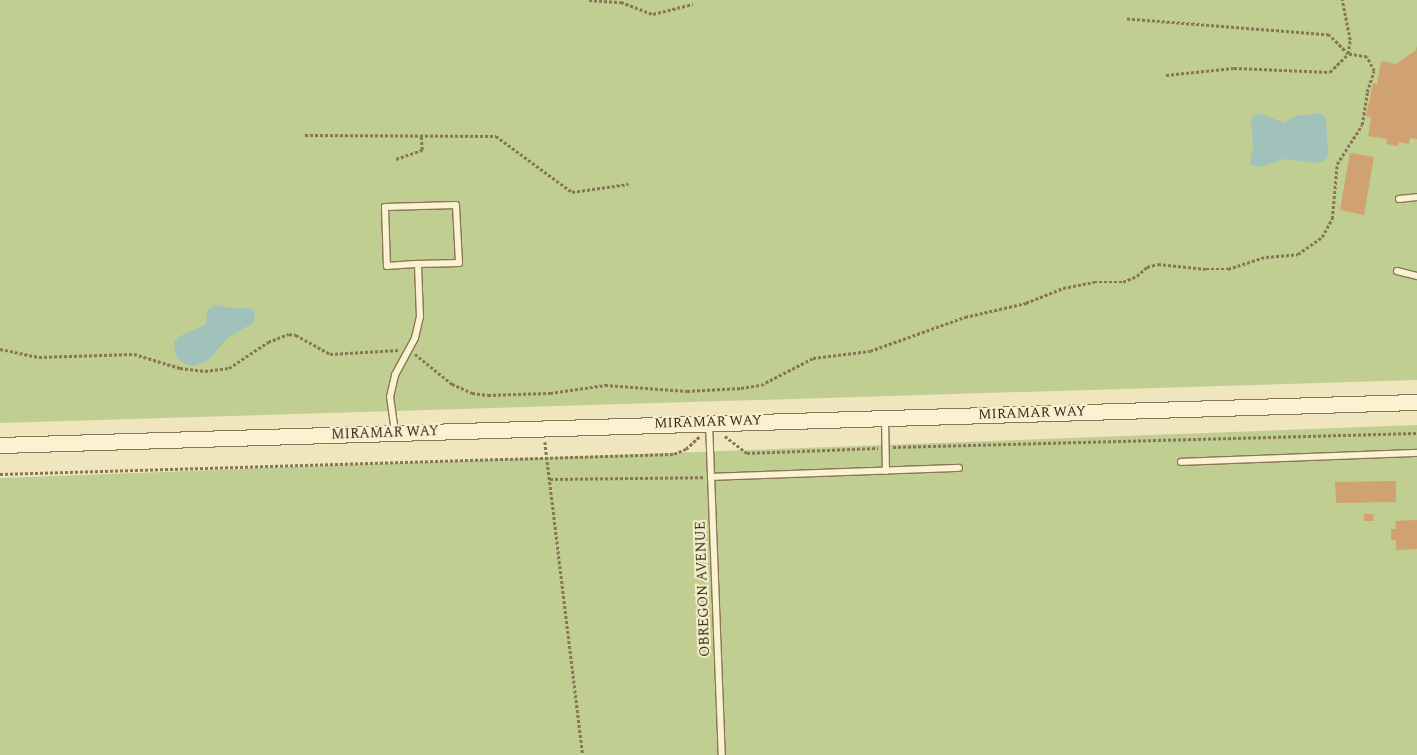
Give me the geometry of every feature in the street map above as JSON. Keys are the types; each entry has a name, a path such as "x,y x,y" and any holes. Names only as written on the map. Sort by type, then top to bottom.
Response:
{"street":[{"name":"MIRAMAR WAY","path":"0,445 709,422 1417,402"}],"lane":[{"path":"1399,199 1417,197"},
{"path":"456,205 459,263 418,264 387,266 385,207 456,205"},
{"path":"395,432 390,397 395,375 415,338 420,317 418,264"},
{"path":"1397,272 1417,276"},
{"path":"885,417 886,470"},
{"name":"OBREGON AVENUE","path":"709,422 722,755"},
{"path":"1181,462 1417,453"},
{"path":"711,477 959,468"}],"path":[{"path":"589,0 621,2 653,14 693,4"},
{"path":"1166,75 1234,68 1330,72 1348,54 1350,40 1342,0"},
{"path":"0,349 39,358 134,354 180,368 206,371 232,367 268,342 288,334 296,334 330,354 409,350 452,384 472,393 505,395 550,393 605,385 668,391 741,388 761,385 813,358 870,351 965,317 1026,303 1063,288 1086,283 1123,282 1152,266 1218,269 1248,264 1266,257 1298,254 1322,237 1328,228 1333,213 1337,164 1362,125 1367,92 1374,71 1367,57 1348,54 1329,35 1127,20"},
{"path":"305,135 496,136 572,192 628,184"},
{"path":"396,159 422,150 421,136"},
{"path":"544,428 583,755"},
{"path":"550,479 711,477"}],"green space":[{"path":"0,0 1417,0 1417,380 0,423"},
{"path":"1417,425 1417,755 0,755 0,478"}],"water":[{"path":"1321,113 1326,120 1328,155 1324,161 1314,163 1285,159 1260,167 1250,164 1253,147 1251,122 1253,115 1262,114 1284,123 1295,116"},
{"path":"214,305 231,308 251,308 255,312 253,323 229,337 207,361 193,366 186,365 176,356 174,343 178,337 205,325 208,310"}],"building":[{"path":"1417,46 1417,139 1410,138 1409,144 1399,142 1398,146 1386,144 1387,139 1368,136 1371,117 1366,116 1373,83 1377,84 1381,61 1396,64 1415,51"},
{"path":"1350,153 1374,157 1364,215 1340,210"},
{"path":"1396,481 1396,502 1336,503 1335,482"},
{"path":"1364,514 1373,514 1374,521 1364,521"},
{"path":"1417,520 1417,549 1396,550 1396,540 1391,540 1391,529 1396,529 1395,521"}]}
